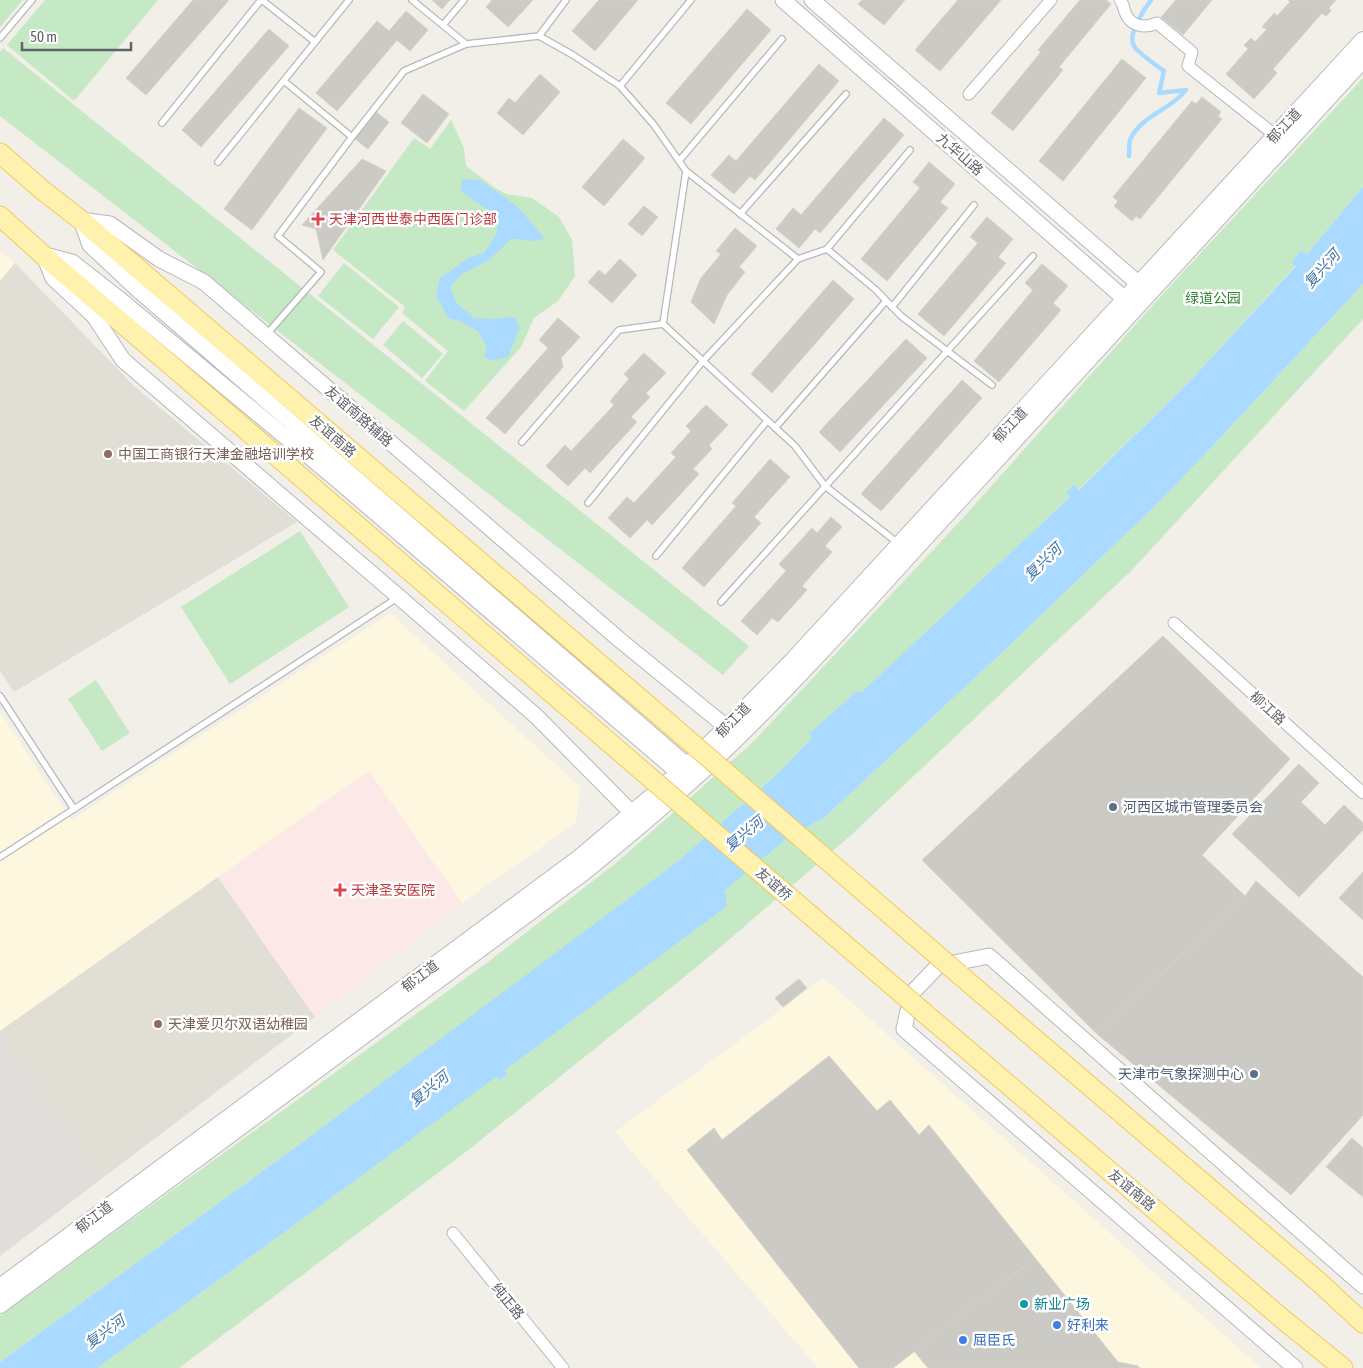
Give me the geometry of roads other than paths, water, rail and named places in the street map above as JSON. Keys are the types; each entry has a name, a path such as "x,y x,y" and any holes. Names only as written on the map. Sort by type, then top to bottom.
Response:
{"main road":[{"name":"郁江道","path":"0,1305 584,872 638,818 814,659 1144,289 1280,140 1363,40"},
{"name":"郁江道","path":"1280,140 1363,60"},
{"name":"友谊南路","path":"0,153 41,189 81,220 665,720 1320,1283 1363,1323"},
{"path":"0,216 43,255"},
{"name":"友谊桥","path":"43,255 922,1010"},
{"name":"郁江道","path":"732,732 793,660 899,544 1131,304"},
{"name":"郁江道","path":"0,1287 579,858 638,818"},
{"name":"友谊南路","path":"922,1010 1343,1368"}],"street":[{"name":"九华山路","path":"783,0 1131,304"},
{"name":"九华山路","path":"812,0 1144,289"},
{"path":"969,94 1051,0"},
{"path":"1120,0 1124,5 1129,20 1146,27 1156,22 1192,52 1188,66 1280,140"},
{"path":"81,220 90,245 136,288 688,773"},
{"name":"友谊南路辅路","path":"81,220 110,224 159,259 204,282 621,641 732,732"},
{"path":"43,255 72,262 122,302 688,773"},
{"path":"43,255 53,278 94,316 123,360 536,716 638,818"},
{"name":"柳江路","path":"1174,623 1363,793"},
{"path":"1295,1368 904,1028 912,993 938,966 989,956 1363,1286"},
{"name":"纯正路","path":"453,1233 563,1368"}],"lane":[{"path":"0,38 32,0"},
{"path":"162,123 262,0 315,42"},
{"path":"218,162 349,0"},
{"path":"412,0 466,44"},
{"path":"443,25 464,0"},
{"path":"539,36 566,0"},
{"path":"620,86 691,0"},
{"path":"265,335 321,272 278,236 404,71 466,44 539,36 573,55 620,86 654,125 686,171 798,259"},
{"path":"678,161 782,39"},
{"path":"284,81 352,137"},
{"path":"740,214 846,94"},
{"path":"588,502 703,361 798,259 827,249 910,150"},
{"path":"663,324 686,171"},
{"path":"892,307 974,205"},
{"path":"827,249 876,290 901,316 992,386"},
{"path":"721,602 1033,256"},
{"path":"775,428 886,301"},
{"path":"663,324 795,446 825,486 899,544"},
{"path":"522,442 619,330 663,324"},
{"path":"656,556 767,421"},
{"path":"0,857 399,597"},
{"path":"0,696 74,809"}],"water":[{"path":"462,179 479,180 499,193 519,208 544,238 531,241 511,239 489,260 459,276 450,288 457,303 474,318 514,317 520,326 508,357 491,361 484,356 487,347 478,331 460,321 448,318 436,295 440,278 467,259 485,252 496,235 499,218 461,191"},
{"name":"复兴河","path":"1363,187 1363,284 1155,506 1008,647 825,817 785,840 724,891 727,899 726,907 505,1070 507,1075 499,1080 496,1077 97,1368 0,1368 0,1362 304,1141 676,863 777,774 812,738 809,734 858,690 861,693 1070,497 1066,493 1074,485 1079,490 1191,380 1296,266 1291,263 1300,251 1307,254"}],"waterway":[{"path":"1129,156 1130,140 1141,124 1180,97 1186,90 1159,93 1164,71 1136,49 1132,41 1134,29 1151,0"}],"place":[{"name":"天津河西世泰中西医门诊部","path":"318,219"},
{"name":"中国工商银行天津金融培训学校","path":"108,454"},
{"name":"河西区城市管理委员会","path":"1113,807"},
{"name":"天津圣安医院","path":"340,890"},
{"name":"天津爱贝尔双语幼稚园","path":"158,1024"},
{"name":"天津市气象探测中心","path":"1254,1074"},
{"name":"新业广场","path":"1024,1304"},
{"name":"好利来","path":"1057,1325"},
{"name":"屈臣氏","path":"963,1340"}],"park label":[{"name":"绿道公园","path":"1213,298"}]}
